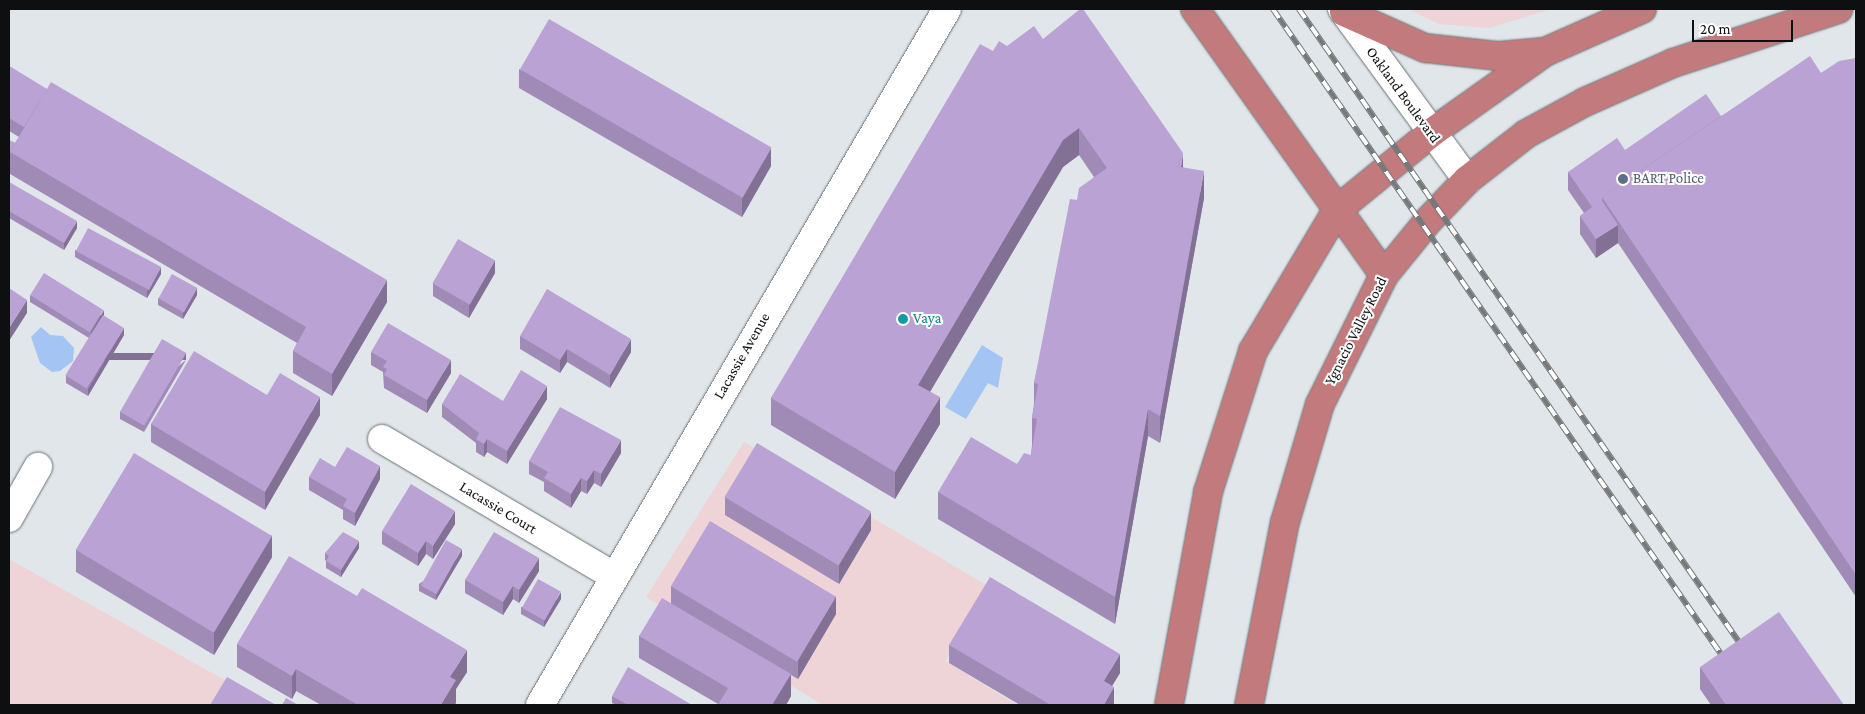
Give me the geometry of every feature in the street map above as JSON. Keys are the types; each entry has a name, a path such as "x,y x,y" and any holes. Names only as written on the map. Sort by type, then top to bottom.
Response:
{"highway":[{"path":"1195,9 1384,275"},
{"path":"1169,705 1208,492 1253,351 1337,210 1431,133 1545,52 1642,9"},
{"name":"Ygnacio Valley Road","path":"1249,705 1285,522 1314,421 1384,275 1467,180 1526,134 1585,102 1673,63 1838,9"},
{"path":"1343,10 1425,48 1498,56 1545,52"}],"street":[{"name":"Lacassie Avenue","path":"540,705 947,9"},
{"name":"Oakland Boulevard","path":"1343,10 1467,180"},
{"name":"Lacassie Court","path":"382,439 614,576"},
{"path":"9,518 38,467"}],"shaded area":[{"path":"1408,9 1551,9 1489,28 1439,24"},
{"path":"744,442 988,586 945,661 1017,705 823,705 646,597"},
{"path":"9,559 235,686 267,705 9,705"}],"water":[{"path":"41,327 50,335 63,336 74,348 73,361 60,371 52,372 40,363 31,337"},
{"path":"982,345 1003,358 998,388 988,383 966,419 945,407"}],"building":[{"name":"Vaya","path":"1080,9 1083,9 1183,153 1181,167 1204,171 1160,416 1148,409 1115,597 938,492 971,437 1017,464 1024,453 1031,455 1037,419 1032,418 1038,384 1034,383 1070,199 1077,200 1079,188 1107,168 1079,128 1063,140 918,385 940,397 895,472 771,398 980,44 993,51 999,41 1007,46 1034,26 1043,39"},
{"path":"549,19 772,148 743,198 520,69"},
{"path":"1810,56 1821,73 1839,61 1856,58 1856,575 1602,197"},
{"path":"9,66 47,89 24,127 9,118"},
{"path":"51,82 387,280 332,374 293,351 306,327 10,152"},
{"path":"1706,94 1721,116 1602,197 1602,201 1618,225 1596,239 1580,216 1592,207 1568,172 1617,138 1625,150"},
{"path":"9,140 15,143 9,157"},
{"path":"9,182 77,221 64,243 9,211"},
{"path":"88,228 161,267 149,290 76,251"},
{"path":"458,239 495,260 470,305 432,283"},
{"path":"44,273 103,310 90,332 30,295"},
{"path":"172,274 197,288 184,313 158,298"},
{"path":"9,288 27,300 9,328"},
{"path":"547,289 631,339 610,375 567,349 560,360 520,336"},
{"path":"103,315 124,328 87,388 65,375"},
{"path":"388,323 451,360 427,400 384,375 387,369 383,367 387,361 371,352"},
{"path":"162,339 186,353 144,426 120,412"},
{"path":"194,351 267,395 280,373 320,397 265,492 151,424"},
{"path":"521,370 547,386 507,451 487,439 484,444 476,439 479,433 442,404 460,374 503,401"},
{"path":"560,407 621,440 601,474 594,470 587,481 581,478 571,494 544,478 548,472 529,461"},
{"path":"757,443 871,512 839,566 725,497"},
{"path":"347,447 380,466 355,513 343,506 347,499 309,477 320,458 335,467"},
{"path":"134,453 272,536 214,633 76,550"},
{"path":"411,484 455,511 433,546 426,541 418,553 382,531"},
{"path":"710,521 836,597 797,662 671,586"},
{"path":"343,532 359,541 341,570 326,561 329,556 325,553"},
{"path":"494,532 539,558 519,590 513,586 503,602 465,580"},
{"path":"446,540 462,549 437,594 421,585"},
{"path":"289,556 357,596 362,588 467,650 450,677 456,680 441,705 358,705 296,669 292,676 237,644"},
{"path":"990,577 1120,654 1104,681 1114,687 1104,705 1051,705 949,645"},
{"path":"538,579 561,592 545,620 522,608"},
{"path":"662,598 791,674 772,705 718,705 728,688 639,636"},
{"path":"1779,612 1844,705 1726,705 1700,667"},
{"path":"628,667 692,705 628,705 612,696"},
{"path":"227,677 276,705 210,705"},
{"path":"286,698 298,705 282,705"}],"railway":[{"path":"1273,9 1728,664"},
{"path":"1299,9 1746,652"}],"place":[{"name":"BART Police","path":"1623,179"},
{"name":"Vaya","path":"903,319"}]}
